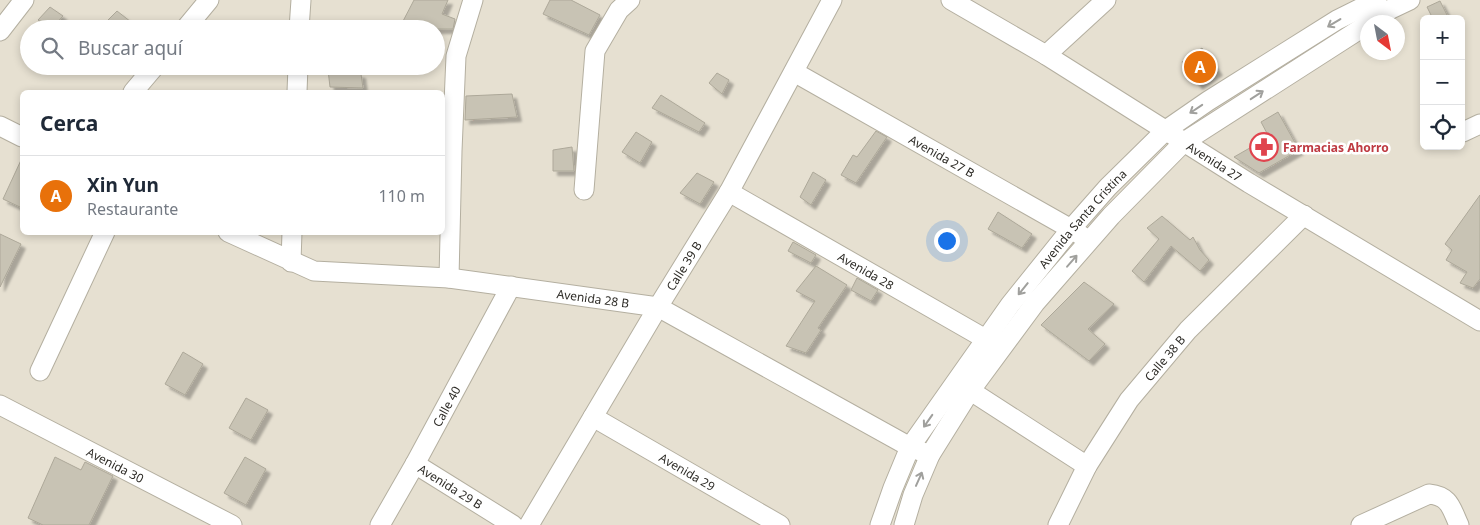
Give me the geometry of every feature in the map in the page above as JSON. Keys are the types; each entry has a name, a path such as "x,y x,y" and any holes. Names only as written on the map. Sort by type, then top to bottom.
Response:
{"street":[{"path":"0,31 24,0"},
{"path":"192,20 209,0"},
{"path":"300,20 301,0"},
{"path":"449,278 456,56 473,0"},
{"name":"Calle 39 B","path":"529,525 658,307 729,192 832,0"},
{"name":"Avenida 27","path":"951,0 1046,56 1249,183 1480,321"},
{"path":"1046,56 1106,0"},
{"name":"Avenida Santa Cristina","path":"994,343 1010,305 1108,187 1166,130 1208,101 1337,20 1376,0"},
{"name":"Avenida Santa Cristina","path":"1382,15 1410,0"},
{"path":"584,190 595,51 619,3"},
{"name":"Avenida Santa Cristina","path":"880,525 910,447 963,386 994,343 1035,303 1111,216 1184,142 1360,29"},
{"name":"Avenida 27 B","path":"794,72 1072,229 1089,241"},
{"path":"135,90 147,75"},
{"path":"297,90 298,75"},
{"path":"1465,131 1480,124"},
{"name":"Avenida 28","path":"729,192 994,343"},
{"name":"Calle 38 B","path":"1058,525 1087,466 1129,400 1188,330 1304,215"},
{"path":"40,371 105,235"},
{"name":"Avenida 28 B","path":"234,235 314,271 449,278 658,307 910,447 930,456"},
{"path":"291,262 292,235"},
{"name":"Calle 40","path":"380,525 511,286"},
{"path":"963,386 1087,466"},
{"name":"Avenida Santa Cristina","path":"904,525 913,495 963,386"},
{"name":"Avenida 30","path":"0,405 232,525"},
{"name":"Avenida 29","path":"593,417 780,525"},
{"name":"Avenida 29 B","path":"415,464 513,525"},
{"path":"1361,525 1429,494 1440,496 1448,503 1460,525"}],"building":[{"path":"414,0 448,0 442,14 455,19 453,29 445,29 445,20 404,20"},
{"path":"550,0 571,0 600,15 589,35 543,14"},
{"path":"1440,1 1447,15 1431,15 1427,7"},
{"path":"50,7 63,16 59,20 38,20"},
{"path":"117,11 128,20 108,20"},
{"path":"1202,48 1218,71 1198,85 1182,62"},
{"path":"717,73 729,80 722,94 709,83"},
{"path":"329,75 361,75 363,88 330,87"},
{"path":"512,94 517,117 465,120 466,96"},
{"path":"661,95 705,123 699,132 652,108"},
{"path":"1278,112 1299,150 1259,173 1234,157 1269,137 1261,122"},
{"path":"876,131 887,137 856,183 841,175 853,155 857,157"},
{"path":"636,132 652,142 640,163 622,152"},
{"path":"572,147 574,171 553,171 553,150"},
{"path":"20,162 20,207 3,199"},
{"path":"813,172 826,180 811,205 800,197"},
{"path":"697,173 714,182 700,204 680,193"},
{"path":"1480,195 1480,279 1473,288 1460,283 1467,272 1446,260 1452,250 1445,244"},
{"path":"998,212 1032,234 1022,248 988,229"},
{"path":"1162,216 1190,240 1193,237 1200,250 1209,260 1200,271 1171,246 1144,282 1132,271 1159,239 1147,228"},
{"path":"0,234 21,244 0,287"},
{"path":"793,242 816,255 811,263 788,251"},
{"path":"816,266 847,285 818,328 821,330 806,353 786,346 815,301 796,291"},
{"path":"857,278 878,290 871,301 851,290"},
{"path":"1084,282 1114,304 1088,329 1105,344 1089,361 1041,325"},
{"path":"183,352 203,364 185,395 165,384"},
{"path":"246,398 268,410 251,440 229,428"},
{"path":"55,457 81,470 85,462 113,476 89,525 43,525 28,518"},
{"path":"245,457 266,469 246,505 224,493"}],"place":[{"name":"Xin Yun","path":"1200,67"},
{"name":"Farmacias Ahorro","path":"1264,147"}]}
